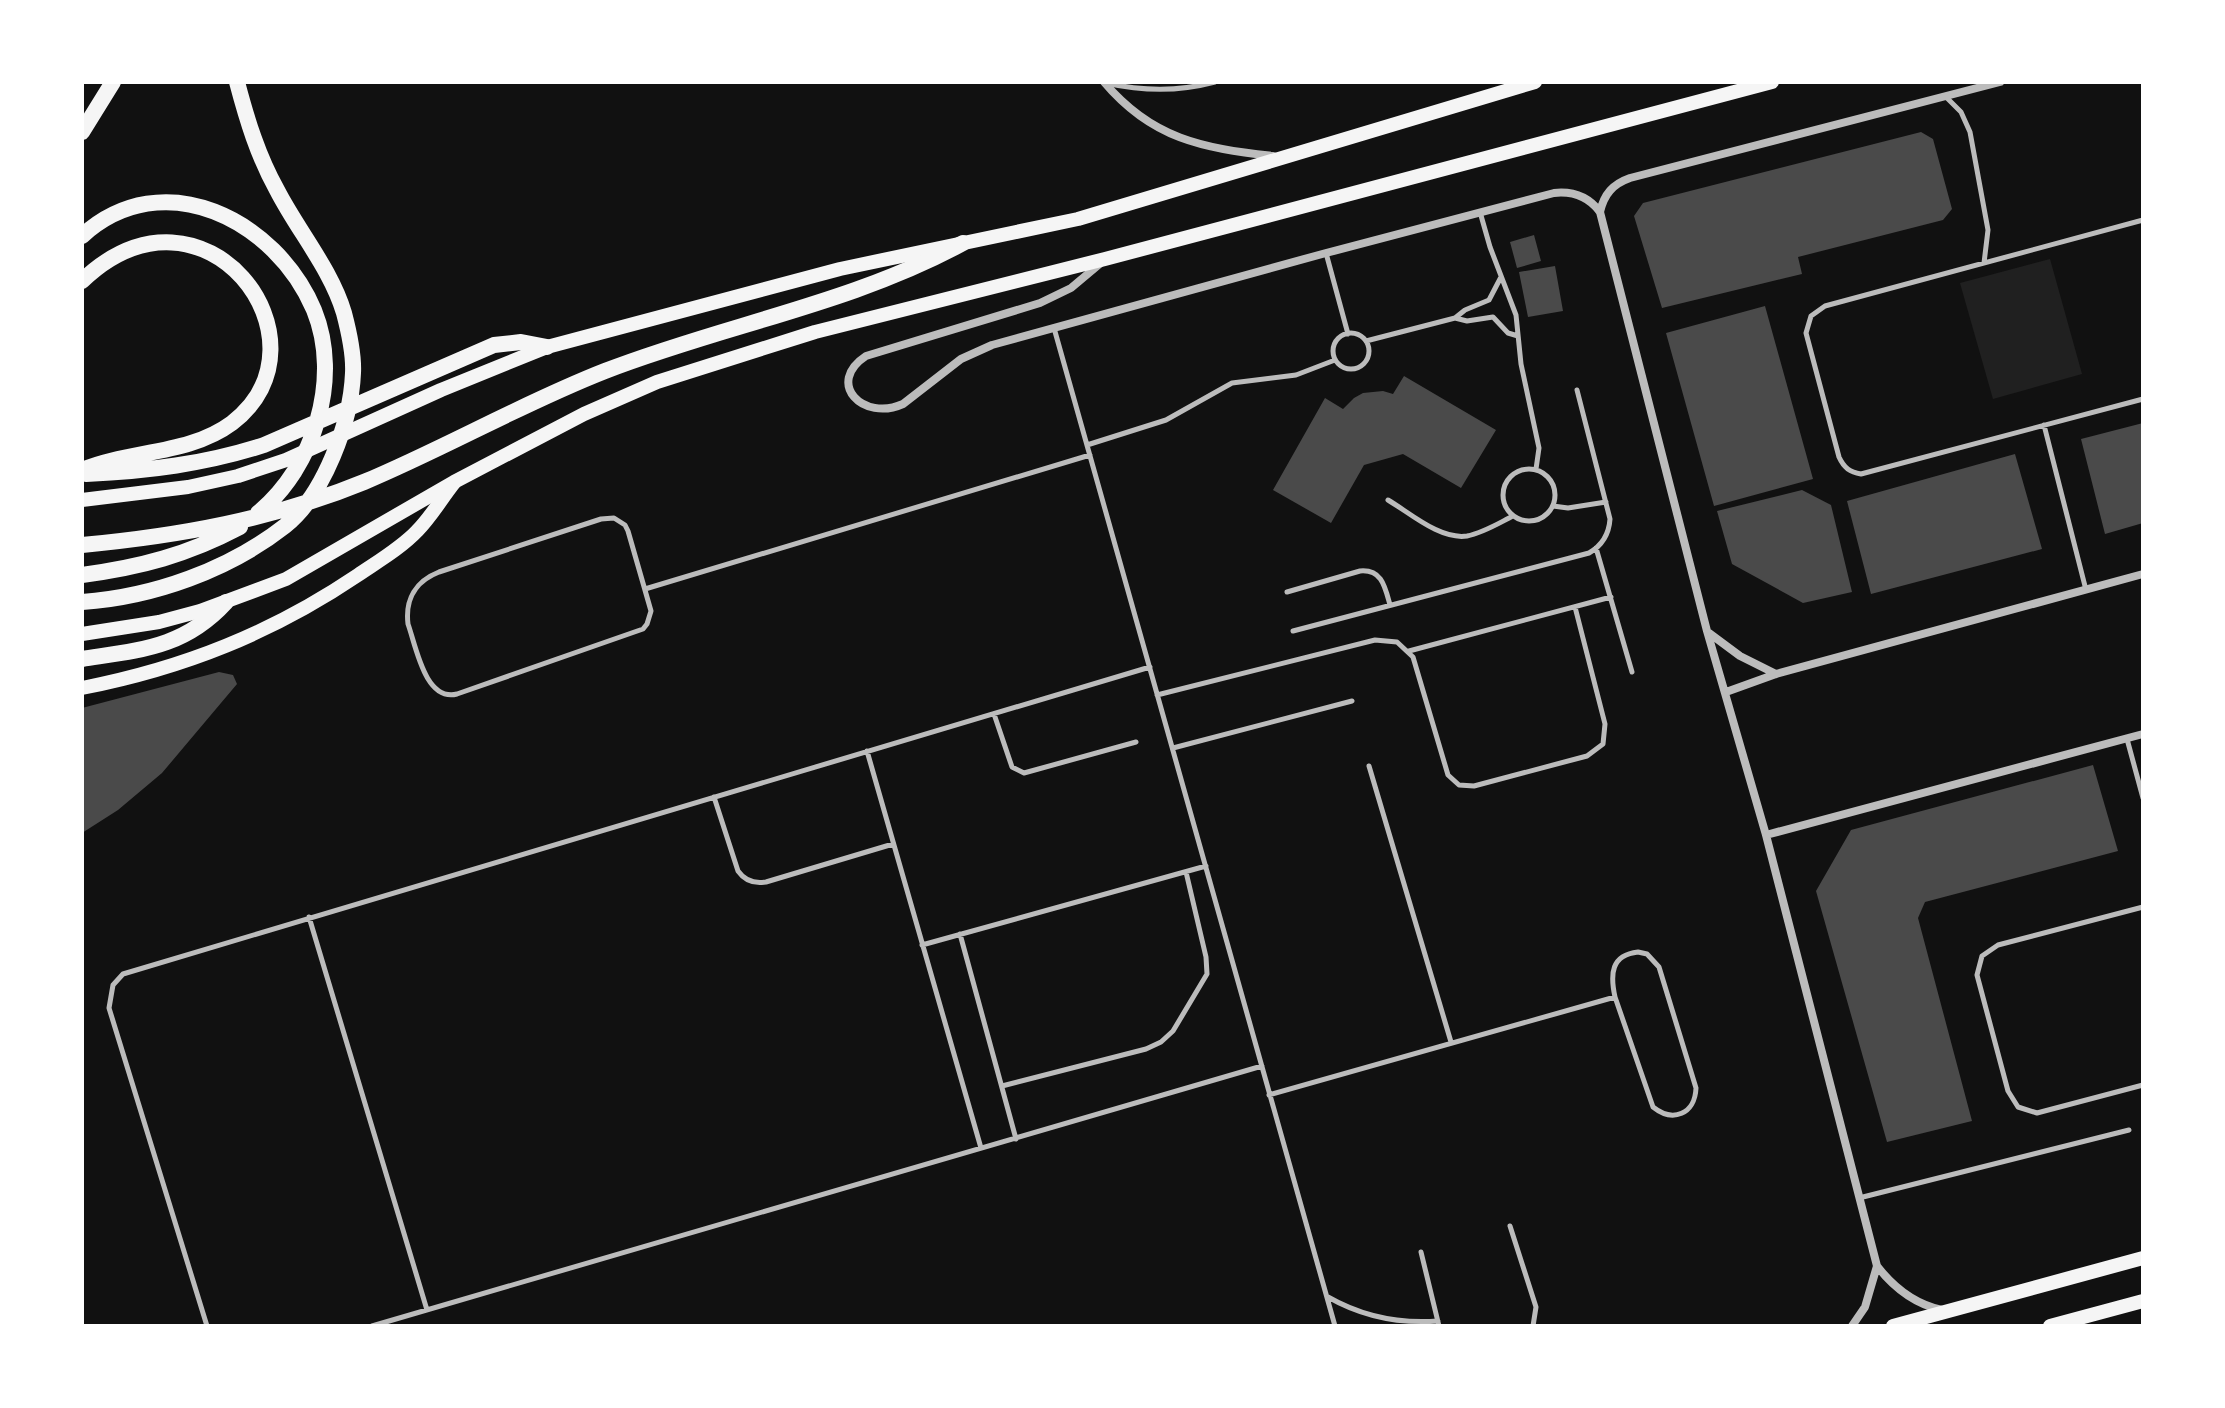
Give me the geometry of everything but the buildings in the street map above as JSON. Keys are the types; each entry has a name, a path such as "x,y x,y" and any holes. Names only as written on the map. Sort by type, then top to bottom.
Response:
{"highway":[{"path":"82,132 113,82"},
{"path":"82,602 105,600 173,583 200,574 242,553 287,525 316,489 337,446 353,373 351,341 343,310 331,282 277,191 258,150 237,82"},
{"path":"82,236 118,213 152,203 181,202 217,211 261,239 296,277 314,311 324,357 323,389 313,438 297,470 273,501 240,527 202,547 162,561 82,575"},
{"path":"82,281 109,259 138,246 169,242 200,247 230,264 249,288 268,328 271,362 267,377 252,403 217,433 180,447 118,458 82,472"},
{"path":"82,545 204,530 309,502 399,467 603,372 887,279 963,243"},
{"path":"82,472 173,468 234,454 264,445 494,345 521,342 547,347"},
{"path":"82,659 166,644 199,628 226,602"}],"main road":[{"path":"82,500 188,487 274,464 547,347 799,279 1078,219 1535,82"},
{"path":"82,634 159,622 226,602 286,579 454,482 584,414 657,382 815,332 1105,259 1772,82"},
{"path":"82,688 181,663 289,619 333,592 416,532 454,482"},
{"path":"1893,1326 2143,1258"},
{"path":"2050,1326 2143,1301"}],"street":[{"path":"1104,82 1124,105 1147,123 1174,137 1217,149 1278,157"},
{"path":"1600,212 1606,194 1621,181 1630,178 2000,82"},
{"path":"1105,259 1071,288 1040,303 866,356 852,369 849,388 859,404 881,410 893,409 971,353 1054,328 1564,192 1585,197 1600,212 1707,631 1766,835 1877,1266 1896,1288 1908,1296 1948,1311"},
{"path":"1726,692 1776,674 2143,574"},
{"path":"1707,631 1740,656 1776,674"},
{"path":"1766,835 2143,734"},
{"path":"1852,1326 1865,1307 1877,1266"}],"lane":[{"path":"1104,82 1159,90 1195,88 1215,82"},
{"path":"1945,96 1961,112 1970,132 1988,230 1984,263"},
{"path":"1480,212 1513,305 1521,364 1539,448 1536,469"},
{"path":"2143,220 1825,306 1811,316 1807,324 1807,342 1839,457 1847,470 1861,474 2143,399"},
{"path":"1326,253 1348,334"},
{"path":"1366,341 1455,318 1489,300 1501,277"},
{"path":"1455,318 1467,321 1493,317 1508,333 1518,336"},
{"path":"1054,328 1335,1326"},
{"path":"1348,334 1366,341 1369,355 1360,367 1346,369 1335,360 1334,347 1342,336 1348,334"},
{"path":"1087,445 1166,420 1225,386 1296,375 1335,360"},
{"path":"1293,631 1589,553 1596,548 1610,527 1577,390"},
{"path":"2044,425 2086,590"},
{"path":"645,589 1090,455"},
{"path":"1388,500 1440,531 1458,536 1476,533 1513,516 1531,521 1547,514 1555,497 1551,480 1536,469 1518,470 1505,483 1503,501 1513,516"},
{"path":"1553,506 1568,508 1606,502"},
{"path":"608,517 625,525 645,589 650,618 637,632 450,696 432,687 408,624 411,596 422,580 430,575 608,517"},
{"path":"1596,548 1632,672"},
{"path":"1287,592 1360,571 1372,571 1381,578 1390,605"},
{"path":"1409,651 1611,597"},
{"path":"1157,695 1375,640 1397,642 1409,651 1416,664 1448,775 1459,785 1474,786 1587,756 1603,744 1605,724 1575,607"},
{"path":"207,1326 111,1016 110,993 117,979 130,970 1150,667"},
{"path":"1173,748 1352,701"},
{"path":"994,714 1012,767 1024,773 1136,742"},
{"path":"2127,739 2143,798"},
{"path":"867,751 981,1148"},
{"path":"1369,766 1451,1042"},
{"path":"714,797 738,871 753,883 766,882 893,844"},
{"path":"922,945 1206,866"},
{"path":"1002,1086 1146,1049 1161,1042 1173,1031 1204,982 1208,965 1186,872"},
{"path":"2143,907 1998,945 1982,956 1977,975 2008,1091 2018,1107 2037,1113 2143,1085"},
{"path":"309,917 427,1310"},
{"path":"960,934 1016,1139"},
{"path":"1638,952 1654,959 1696,1088 1696,1099 1691,1108 1682,1114 1661,1114 1653,1107 1615,997 1612,971 1621,957 1638,952"},
{"path":"1269,1095 1615,997"},
{"path":"372,1326 1262,1066"},
{"path":"1858,1198 2129,1130"},
{"path":"1510,1226 1536,1307 1533,1326"},
{"path":"1327,1296 1353,1310 1380,1319 1438,1324 1421,1252"}],"shaded area":[{"path":"2050,259 2082,374 1993,399 1960,283"}]}
